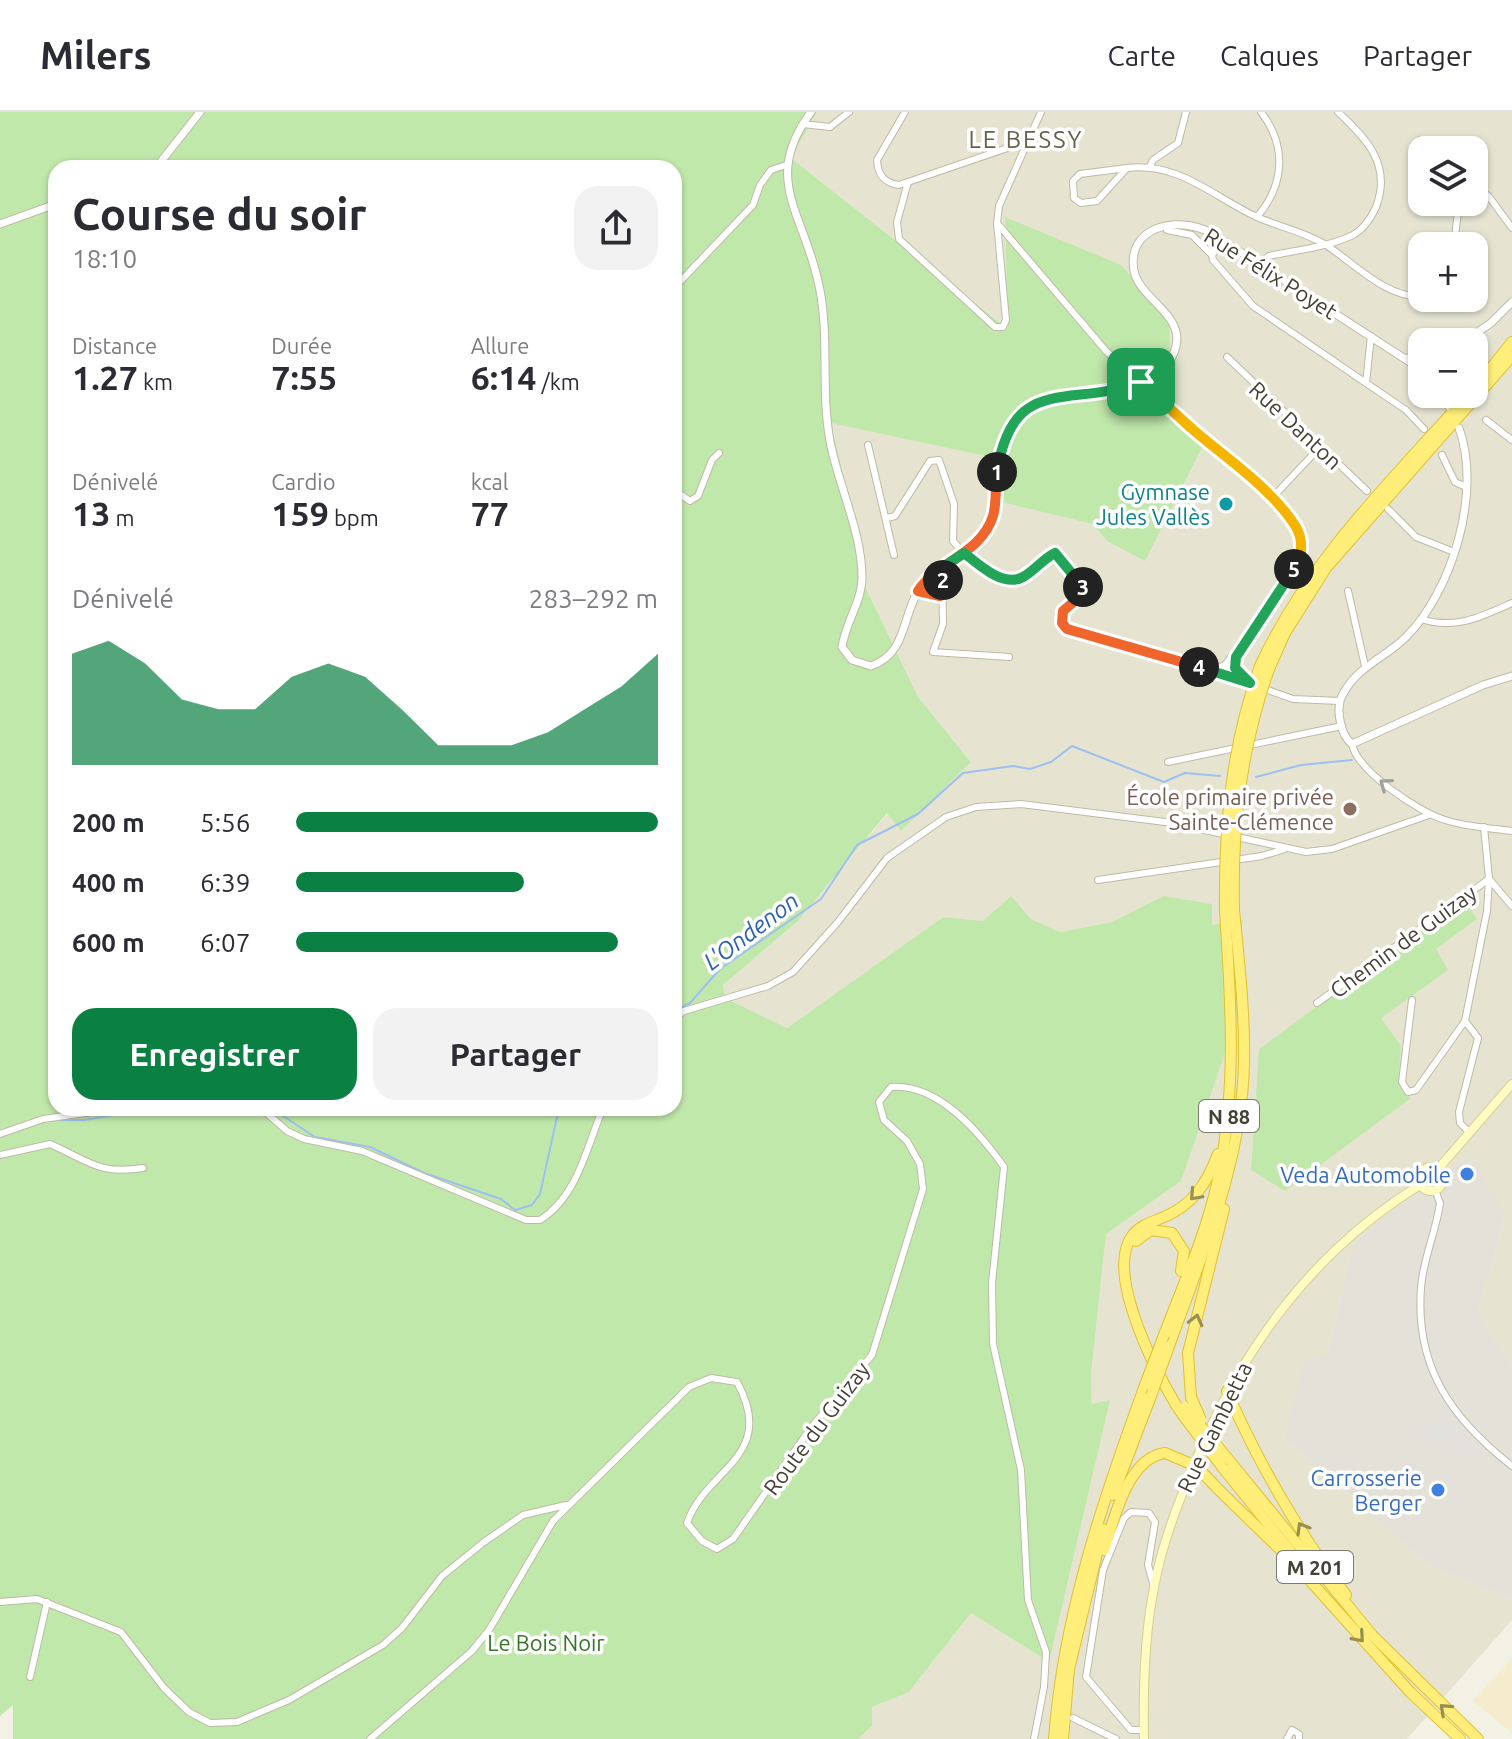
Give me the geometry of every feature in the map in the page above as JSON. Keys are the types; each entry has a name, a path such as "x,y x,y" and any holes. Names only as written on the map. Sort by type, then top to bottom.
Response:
{"highway":[{"path":"1488,372 1512,342"},
{"name":"N 88","path":"1264,668 1326,568 1512,356"},
{"name":"N 88","path":"1056,1738 1061,1669 1078,1585 1218,1182 1228,1126 1233,1066 1229,911 1233,853 1242,766 1264,668 1276,630 1321,561 1457,408"},
{"name":"N 88","path":"1056,1738 1077,1632 1107,1513 1226,1179 1244,1065 1229,911"},
{"name":"M 201","path":"1186,1406 1155,1370 1137,1325 1125,1266 1131,1236 1144,1225 1182,1209 1209,1177 1228,1126"},
{"path":"1225,1461 1197,1414 1186,1406 1188,1353 1225,1206 1226,1179"},
{"name":"M 201","path":"1172,1312 1184,1259 1182,1243 1172,1233 1151,1230 1133,1246 1134,1289 1158,1361 1186,1406 1322,1593 1460,1739"},
{"path":"1227,1391 1317,1554 1395,1661"},
{"path":"1077,1632 1127,1489 1145,1461 1165,1453 1196,1466 1322,1593"},
{"name":"M 201","path":"1225,1461 1395,1661 1405,1679 1478,1739"}],"main road":[{"path":"1420,1185 1435,1190 1443,1180 1438,1169 1512,1084"},
{"name":"Rue Gambetta","path":"1144,1735 1145,1664 1154,1587 1176,1508 1227,1391 1260,1336 1299,1286 1372,1215 1420,1185 1423,1170 1438,1169"}],"street":[{"path":"162,160 200,112"},
{"path":"811,112 788,152 786,165 789,191 818,279 830,439 860,561 861,587 844,630 842,647 852,660 871,666 890,657 899,644 918,591 978,541 994,514 1002,441 1018,415 1029,406 1049,399 1141,382"},
{"path":"803,124 830,127 849,112"},
{"path":"905,112 881,151 877,168 890,184 908,182 1028,141"},
{"path":"908,182 897,222 899,239 995,327 1003,327 1006,320 997,223 999,206 1041,112"},
{"path":"1149,168 1153,160 1178,143 1186,112"},
{"path":"1257,217 1276,185 1281,149 1273,128 1261,112"},
{"path":"1259,264 1269,256 1355,234 1367,224 1381,191 1381,167 1372,147 1338,112"},
{"path":"682,280 753,205 760,185 771,170 786,165"},
{"path":"1127,168 1097,201 1081,203 1074,198 1073,181 1080,174 1127,168 1149,168 1201,182 1257,217 1323,243 1399,294 1408,295"},
{"path":"1488,200 1512,228"},
{"path":"0,224 48,207"},
{"name":"Rue Félix Poyet","path":"1141,382 1167,366 1176,341 1168,313 1134,273 1134,259 1149,232 1176,222 1201,228 1222,240 1408,360"},
{"path":"997,223 1106,351 1271,499 1296,527 1300,557 1226,670"},
{"path":"1167,230 1192,235 1253,306 1406,410 1424,429"},
{"path":"1213,257 1222,240"},
{"path":"1484,328 1512,302"},
{"path":"1366,383 1371,336"},
{"name":"Rue Danton","path":"1227,357 1367,491"},
{"path":"1486,420 1512,440"},
{"path":"1459,428 1467,460 1462,521 1438,593 1421,619 1398,644 1365,666 1340,701 1342,726 1361,764 1429,815 1512,831"},
{"path":"868,445 894,555"},
{"path":"1271,499 1320,447"},
{"path":"682,496 690,501 698,496 712,460 719,453"},
{"path":"1442,455 1455,482 1464,486"},
{"path":"887,518 895,516 930,461 939,460 954,504 953,541 964,553 983,569 1010,579 1021,579 1055,553 1083,586 1083,594 1063,611 1062,623 1067,629 1207,669 1235,667"},
{"path":"1388,509 1416,537 1454,552"},
{"path":"942,568 940,596 943,624 933,652 1009,657"},
{"path":"918,591 940,596"},
{"path":"1348,591 1365,666"},
{"path":"1421,619 1463,624 1512,603"},
{"path":"1235,667 1240,648"},
{"path":"1235,667 1250,683"},
{"path":"1226,670 1293,699 1340,701"},
{"path":"1352,744 1483,685 1512,676"},
{"path":"1168,762 1342,726"},
{"path":"682,1013 768,986 793,972 838,922 887,858 946,817 976,807 1021,804 1173,823 1285,849 1320,852 1420,821 1429,815"},
{"path":"1412,1000 1402,1082 1408,1092 1416,1090 1465,1021 1487,911 1489,879 1484,827"},
{"path":"1098,880 1262,856 1285,849"},
{"path":"1489,879 1512,906"},
{"name":"Chemin de Guizay","path":"1317,1003 1489,879"},
{"path":"1465,1021 1478,1038 1459,1112 1460,1123 1469,1132"},
{"name":"Route du Guizay","path":"370,1739 472,1651 489,1630 541,1539 566,1505 689,1387 711,1378 737,1382 750,1406 744,1451 693,1505 687,1523 702,1541 717,1549 733,1539 810,1429 872,1355 923,1189 920,1164 907,1141 884,1120 879,1102 891,1087 911,1085 979,1133 1004,1167 992,1283 993,1344 1021,1470 1028,1600 1046,1652 1044,1687 1034,1739"},
{"path":"0,1134 43,1119 64,1116"},
{"path":"270,1116 287,1131 304,1139 362,1151 526,1220 540,1220 563,1198 589,1152 600,1116"},
{"path":"0,1155 50,1144 87,1164 117,1172 143,1168"},
{"path":"1435,1190 1440,1203 1421,1287 1426,1353 1433,1374 1462,1422 1512,1466"},
{"path":"0,1602 25,1597 47,1602 106,1627 127,1638 164,1688 189,1712 210,1723 237,1722 289,1700 383,1645 402,1628 442,1576 484,1542 523,1515 566,1505"},
{"path":"1144,1735 1131,1730 1086,1677 1103,1570 1124,1518 1131,1512 1149,1513 1155,1522 1148,1565 1154,1587"},
{"path":"30,1677 47,1602"},
{"path":"1073,1718 1118,1739 1131,1730"},
{"path":"1287,1739 1292,1730 1299,1734 1299,1739"}],"shaded area":[{"path":"817,112 1512,112 1512,1365 1478,1313 1505,1215 1450,1170 1431,1178 1359,1239 1350,1255 1328,1355 1284,1438 1431,1567 1512,1599 1512,1620 1407,1739 858,1739 872,1726 872,1707 909,1692 971,1613 1048,1661 1109,1400 1092,1405 1091,1375 1106,1234 1181,1181 1232,994 1212,925 1163,896 1112,922 1060,932 1031,919 983,922 943,917 787,1028 725,998 723,985 798,921 888,813 900,830 971,762 918,697 864,584 865,567 831,422 990,457 1001,502 1092,524 1107,541 1141,374 1009,329 791,158"},
{"path":"1472,1158 1505,1215 1478,1313 1512,1365 1512,1599 1431,1567 1284,1438 1303,1362 1328,1355 1350,1255 1359,1239 1419,1186"},
{"path":"1446,1416 1479,1452 1473,1459 1446,1437 1431,1451 1415,1437"},
{"path":"1512,1658 1512,1733 1473,1701"}],"green space":[{"name":"Le Bois Noir","path":"0,112 817,112 791,158 1008,329 1005,217 1121,265 1169,320 1170,354 1156,372 1141,375 1139,389 1202,447 1145,561 1107,541 1092,524 1001,502 990,457 831,423 865,567 864,584 918,697 971,762 901,831 887,813 798,921 723,985 725,998 787,1028 943,917 983,921 1011,896 1031,919 1060,932 1112,922 1163,896 1212,904 1212,925 1243,920 1232,993 1247,989 1181,1181 1106,1234 1091,1375 1092,1404 1110,1400 1049,1662 971,1613 909,1692 872,1707 872,1726 858,1739 13,1739 13,1705 0,1716"},
{"path":"1463,899 1477,919 1436,949 1448,970 1381,1018 1401,1046 1398,1083 1411,1098 1285,1191 1251,1170 1259,1049"}],"waterway":[{"name":"L'Ondenon","path":"682,1007 690,1003 720,969 821,899 857,845 918,814 963,773 1013,766 1030,769 1051,762 1072,746 1164,782 1185,773 1220,776"},
{"name":"L'Ondenon","path":"1256,777 1301,765 1352,760"},
{"name":"L'Ondenon","path":"58,1120 107,1116"},
{"name":"L'Ondenon","path":"283,1116 315,1137 370,1147 424,1173 501,1199 515,1210 532,1205 540,1194 557,1116"}],"place":[{"name":"Gymnase Jules Vallès","path":"1226,504"},
{"name":"École primaire privée Sainte-Clémence","path":"1350,809"},
{"name":"Veda Automobile","path":"1467,1174"},
{"name":"Carrosserie Berger","path":"1438,1490"}],"district":[{"name":"LE BESSY","path":"1026,139"}],"route":[{"path":"1141,382 1271,499 1296,527 1300,536 1297,565 1236,657 1235,668 1250,683 1067,629 1062,623 1063,611 1080,598 1083,586 1055,553 1021,579 1010,579 983,569 964,553 942,568 944,574 940,596 918,591 927,579 978,541 988,527 994,514 1002,441 1018,415 1029,406 1049,399 1141,382"}]}
